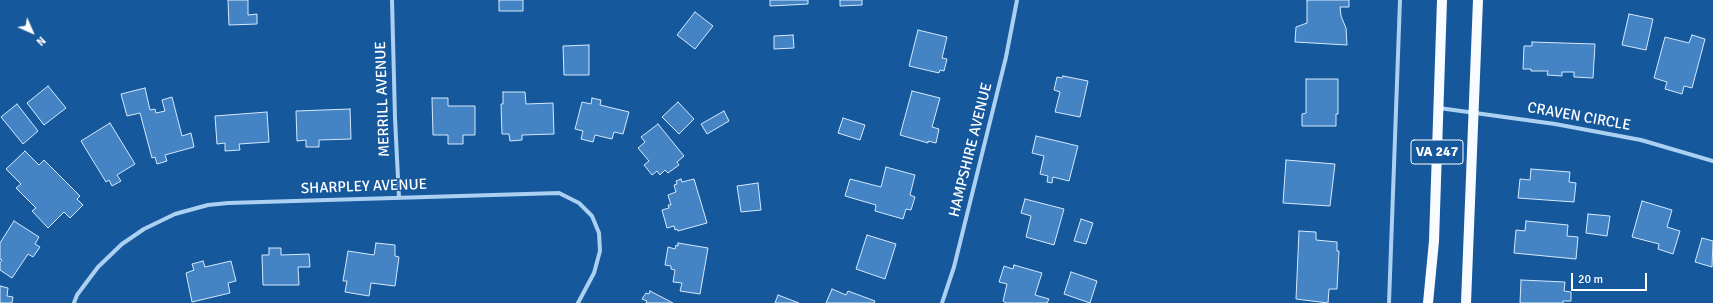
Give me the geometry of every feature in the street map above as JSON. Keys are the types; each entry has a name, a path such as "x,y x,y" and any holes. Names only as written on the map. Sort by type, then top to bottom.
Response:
{"main road":[{"name":"VA 247","path":"1428,303 1434,241 1442,0"},
{"name":"VA 247","path":"1466,303 1478,0"}],"street":[{"name":"MERRILL AVENUE","path":"392,0 399,198"},
{"name":"HAMPSHIRE AVENUE","path":"942,303 956,260 1006,57 1017,0"},
{"path":"1389,303 1400,0"},
{"name":"CRAVEN CIRCLE","path":"1439,108 1555,124 1641,140 1713,161"},
{"name":"SHARPLEY AVENUE","path":"74,303 98,267 122,244 144,229 175,214 208,205 228,203 559,193 579,203 592,216 599,233 600,251 594,273 578,303"}],"building":[{"path":"228,0 248,0 248,15 257,14 257,24 229,25"},
{"path":"499,0 523,0 523,11 499,11"},
{"path":"770,0 808,0 808,4 770,6"},
{"path":"840,0 862,0 862,5 840,6"},
{"path":"1307,0 1349,0 1349,7 1340,7 1341,16 1346,28 1347,45 1295,42 1296,27 1307,23"},
{"path":"695,12 713,26 695,49 677,35"},
{"path":"1629,14 1653,19 1646,50 1622,45"},
{"path":"918,30 947,37 942,58 947,59 944,71 940,70 939,73 909,66"},
{"path":"793,35 794,48 774,49 774,36"},
{"path":"1692,35 1705,39 1692,88 1684,86 1682,94 1665,89 1667,82 1654,78 1665,37 1689,43"},
{"path":"1532,42 1595,44 1593,78 1574,77 1574,72 1562,72 1562,76 1547,75 1548,71 1531,71 1531,69 1523,69 1524,46 1532,46"},
{"path":"589,45 589,75 564,75 563,46"},
{"path":"1063,76 1088,81 1080,117 1055,112 1060,92 1054,90 1057,77 1062,78"},
{"path":"1306,79 1338,79 1338,114 1336,114 1336,126 1302,126 1302,114 1306,113"},
{"path":"48,86 66,108 44,125 27,103"},
{"path":"145,88 150,110 155,109 156,113 165,111 162,100 172,97 182,136 191,133 194,147 165,155 167,161 157,164 155,157 152,158 140,113 127,116 121,94"},
{"path":"912,91 940,98 932,127 939,129 936,143 928,141 928,143 900,135"},
{"path":"503,92 525,92 526,104 553,103 554,134 522,135 522,140 510,141 509,134 502,134 501,104 503,104"},
{"path":"432,98 448,98 448,106 475,106 475,135 463,135 463,144 448,144 448,135 433,135"},
{"path":"592,98 601,100 600,105 629,112 623,134 614,132 612,139 595,135 593,142 581,139 583,131 575,129 582,102 591,104"},
{"path":"678,102 694,119 679,134 662,117"},
{"path":"17,104 38,131 23,144 1,117"},
{"path":"350,109 351,139 319,140 319,147 306,147 306,140 297,141 296,111"},
{"path":"724,111 729,121 707,134 701,124"},
{"path":"267,112 269,142 239,144 240,150 225,151 225,143 217,144 215,116"},
{"path":"843,118 865,125 860,140 838,133"},
{"path":"110,123 135,164 117,175 121,181 112,186 109,180 106,182 81,141"},
{"path":"658,124 684,156 677,162 679,165 668,173 665,170 660,175 657,171 652,175 644,165 649,161 638,148 645,142 641,137"},
{"path":"1036,136 1078,146 1069,181 1053,177 1052,183 1047,182 1048,176 1040,174 1044,156 1032,153"},
{"path":"25,151 39,165 44,160 80,196 77,199 83,205 70,218 64,212 48,228 32,211 36,208 16,188 21,184 6,169"},
{"path":"1286,160 1335,164 1330,206 1283,203"},
{"path":"886,167 915,175 910,195 915,197 911,210 906,209 903,219 875,211 876,205 845,196 850,179 881,187"},
{"path":"1531,169 1570,172 1569,182 1576,183 1574,202 1518,198 1520,179 1530,180"},
{"path":"681,179 682,182 694,179 707,223 678,231 677,229 675,230 674,226 667,228 662,210 669,208 668,205 671,205 668,195 676,192 674,185 677,184 676,181"},
{"path":"758,183 761,210 741,212 737,186"},
{"path":"1025,199 1064,209 1054,245 1026,237 1031,216 1021,213"},
{"path":"1642,201 1672,210 1667,227 1680,231 1673,254 1658,249 1659,244 1632,237"},
{"path":"1588,214 1610,216 1607,236 1586,233"},
{"path":"1081,219 1093,223 1086,244 1074,241"},
{"path":"14,221 39,237 35,244 40,247 33,257 28,254 12,278 0,270 0,263 2,260 0,259 0,243"},
{"path":"1526,221 1568,225 1567,236 1578,237 1576,259 1514,253 1516,230 1525,231"},
{"path":"1299,231 1316,232 1316,240 1337,242 1337,251 1339,251 1337,289 1329,289 1328,303 1296,299"},
{"path":"867,235 896,244 885,279 856,269"},
{"path":"1702,238 1713,241 1712,267 1695,262"},
{"path":"376,243 395,245 395,256 399,257 395,286 371,283 369,296 345,292 347,281 343,281 348,251 374,255"},
{"path":"678,243 708,248 700,294 680,291 682,283 673,282 675,270 671,269 671,266 665,265 668,247 675,249 676,245 678,246"},
{"path":"269,248 281,248 281,255 309,254 310,267 298,267 299,285 263,285 262,255 269,255"},
{"path":"203,261 205,267 231,261 236,281 228,283 230,293 192,302 186,273 194,270 192,264"},
{"path":"1014,265 1042,273 1035,295 1049,299 1047,303 1006,303 1003,301 1007,284 999,282 1004,266 1013,269"},
{"path":"1071,272 1097,281 1090,303 1064,294"},
{"path":"1521,280 1565,282 1564,291 1571,292 1571,301 1563,301 1563,303 1520,303"},
{"path":"0,286 8,288 7,296 13,297 12,303 0,303"},
{"path":"832,289 846,295 848,291 875,301 874,303 826,303"},
{"path":"650,291 673,303 646,303 647,301 642,299 646,293 649,294"},
{"path":"778,295 799,303 775,303"}]}
